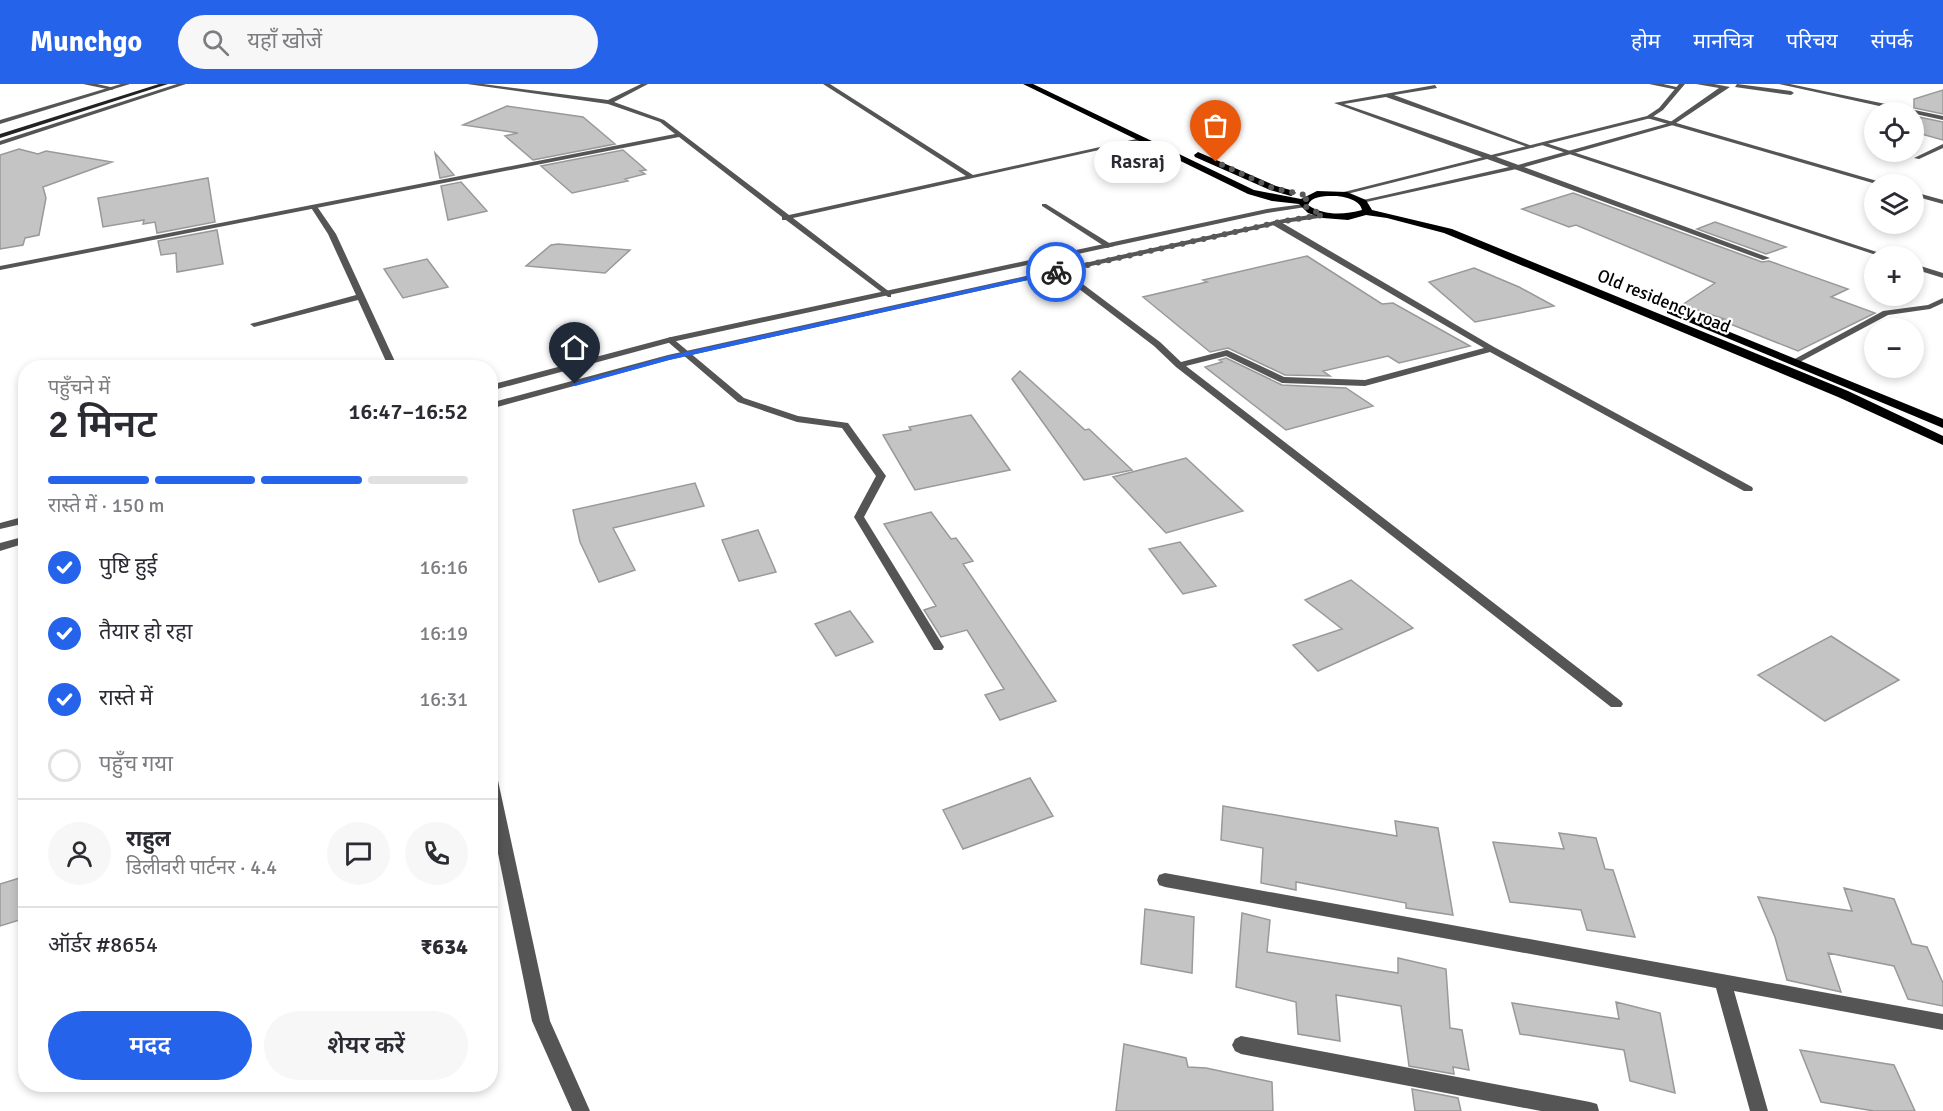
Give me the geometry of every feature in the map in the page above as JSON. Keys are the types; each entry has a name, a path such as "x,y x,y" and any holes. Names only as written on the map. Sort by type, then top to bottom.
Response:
{"highway":[{"path":"1027,84 1140,140 1262,196 1305,201 1339,194 1364,206 1348,217 1323,215 1305,201 1158,137 1048,84"},
{"name":"Old residency road","path":"1364,206 1394,205 1423,212 1795,361 1943,424"},
{"name":"Old residency road","path":"1364,206 1448,231 1843,394 1943,441"}],"main road":[{"path":"0,129 145,84"},
{"path":"0,136 165,84"}],"street":[{"path":"86,84 112,88"},
{"path":"0,123 127,84"},
{"path":"0,143 183,84"},
{"path":"470,84 609,102 662,121 785,218 888,295"},
{"path":"609,102 645,84"},
{"path":"826,84 972,177"},
{"path":"1652,84 1680,86"},
{"path":"1699,84 1724,87 1740,85 1785,91 1864,107"},
{"path":"1782,84 1943,118"},
{"path":"1339,194 1649,117 1661,109 1680,86"},
{"path":"1435,87 1337,103 1492,157 1766,258"},
{"path":"1364,206 1572,153 1671,124 1724,87"},
{"path":"1386,95 1532,147"},
{"path":"1649,117 1864,179"},
{"path":"1924,121 1943,126"},
{"path":"0,268 678,135"},
{"path":"785,218 1140,140"},
{"path":"1544,144 1864,249"},
{"path":"1924,155 1943,146"},
{"path":"1924,197 1943,202"},
{"path":"498,386 671,340 888,295 1305,201"},
{"path":"1044,205 1110,246"},
{"path":"314,206 332,234 390,360"},
{"path":"498,404 687,354 1276,223 1323,215"},
{"path":"1276,223 1491,349 1748,489"},
{"path":"1046,260 1157,344 1179,365 1616,704"},
{"path":"1924,269 1943,276"},
{"path":"254,324 360,297"},
{"path":"1795,361 1886,313 1930,307 1943,300"},
{"path":"671,340 741,400 797,419 844,425 881,476 859,517 938,647"},
{"path":"1179,365 1227,353 1282,380 1365,383 1491,349"},
{"path":"0,526 18,521"},
{"path":"0,547 18,541"},
{"path":"498,815 541,1022 581,1111"},
{"path":"1165,880 1943,1022"},
{"path":"1723,981 1759,1111"},
{"path":"1241,1045 1590,1111"}],"building":[{"path":"1943,90 1943,114 1924,110 1924,102 1914,102 1914,99"},
{"path":"507,106 583,117 615,144 533,160 505,136 518,133 463,125"},
{"path":"1924,118 1943,122 1943,140 1924,135"},
{"path":"19,149 38,154 46,151 112,162 43,187 46,198 39,235 25,238 23,245 0,249 0,155"},
{"path":"623,150 646,170 640,171 645,174 625,179 628,181 572,193 541,166"},
{"path":"435,153 454,175 440,178"},
{"path":"208,178 215,222 157,233 155,222 143,224 144,220 103,227 98,198"},
{"path":"461,182 487,211 448,220 441,186"},
{"path":"1573,193 1762,262 1769,261 1848,289 1831,297 1875,313 1798,351 1720,320 1724,319 1682,305 1715,283 1576,225 1569,227 1522,209"},
{"path":"1715,222 1786,247 1766,254 1697,229"},
{"path":"217,230 223,264 177,272 176,253 161,255 158,241"},
{"path":"551,245 630,250 605,273 526,266"},
{"path":"1307,256 1382,304 1393,303 1470,346 1399,363 1388,356 1323,371 1330,376 1285,375 1228,348 1210,352 1143,297 1207,282 1203,280"},
{"path":"427,259 448,287 403,298 384,269"},
{"path":"1474,268 1519,287 1554,306 1475,322 1429,282"},
{"path":"1226,358 1282,385 1346,388 1373,406 1286,430 1205,367 1222,362 1219,360"},
{"path":"1020,371 1085,430 1089,429 1132,470 1084,480 1012,379"},
{"path":"971,415 1010,470 915,490 883,435 911,430 909,427"},
{"path":"1186,458 1243,511 1166,533 1113,477"},
{"path":"695,483 704,506 613,528 635,570 599,582 580,542 573,510"},
{"path":"931,512 951,539 956,538 973,561 963,564 1056,701 1000,720 985,695 1004,689 967,630 941,637 924,610 936,606 884,524"},
{"path":"758,530 776,572 739,581 722,540"},
{"path":"1180,542 1216,586 1183,594 1149,549"},
{"path":"1351,580 1413,628 1318,671 1293,645 1342,629 1305,600"},
{"path":"850,611 873,642 836,656 815,624"},
{"path":"1831,636 1899,680 1825,721 1758,675"},
{"path":"1030,778 1053,816 963,849 943,810"},
{"path":"1223,806 1397,836 1395,821 1438,828 1453,915 1406,908 1406,903 1296,882 1296,890 1261,883 1263,848 1221,840"},
{"path":"1559,833 1596,838 1605,869 1613,870 1635,937 1587,930 1581,910 1510,902 1493,842 1564,849"},
{"path":"18,878 18,920 0,926 0,884"},
{"path":"1844,888 1894,899 1912,944 1927,947 1943,983 1943,1006 1908,999 1894,966 1828,953 1841,992 1787,980 1775,937 1758,897 1852,911"},
{"path":"1145,909 1194,917 1192,973 1141,964"},
{"path":"1242,913 1270,920 1267,952 1398,973 1398,958 1446,969 1450,1028 1462,1030 1469,1070 1453,1067 1454,1074 1409,1066 1401,1006 1336,995 1340,1041 1298,1034 1296,1002 1236,987"},
{"path":"1616,1002 1660,1013 1675,1093 1630,1081 1624,1050 1520,1034 1512,1003 1619,1019"},
{"path":"1124,1044 1186,1058 1188,1067 1206,1068 1272,1082 1273,1111 1116,1111"},
{"path":"1800,1050 1894,1065 1915,1111 1874,1111 1821,1102"},
{"path":"1412,1089 1458,1098 1461,1111 1415,1111"}],"way so far":[{"path":"1056,272 1284,221 1323,215 1304,206 1305,198 1309,196 1273,188 1216,162"}],"place":[{"name":"Rasraj","path":"1216,162"}],"route":[{"path":"575,384 668,358 1056,272"}]}
